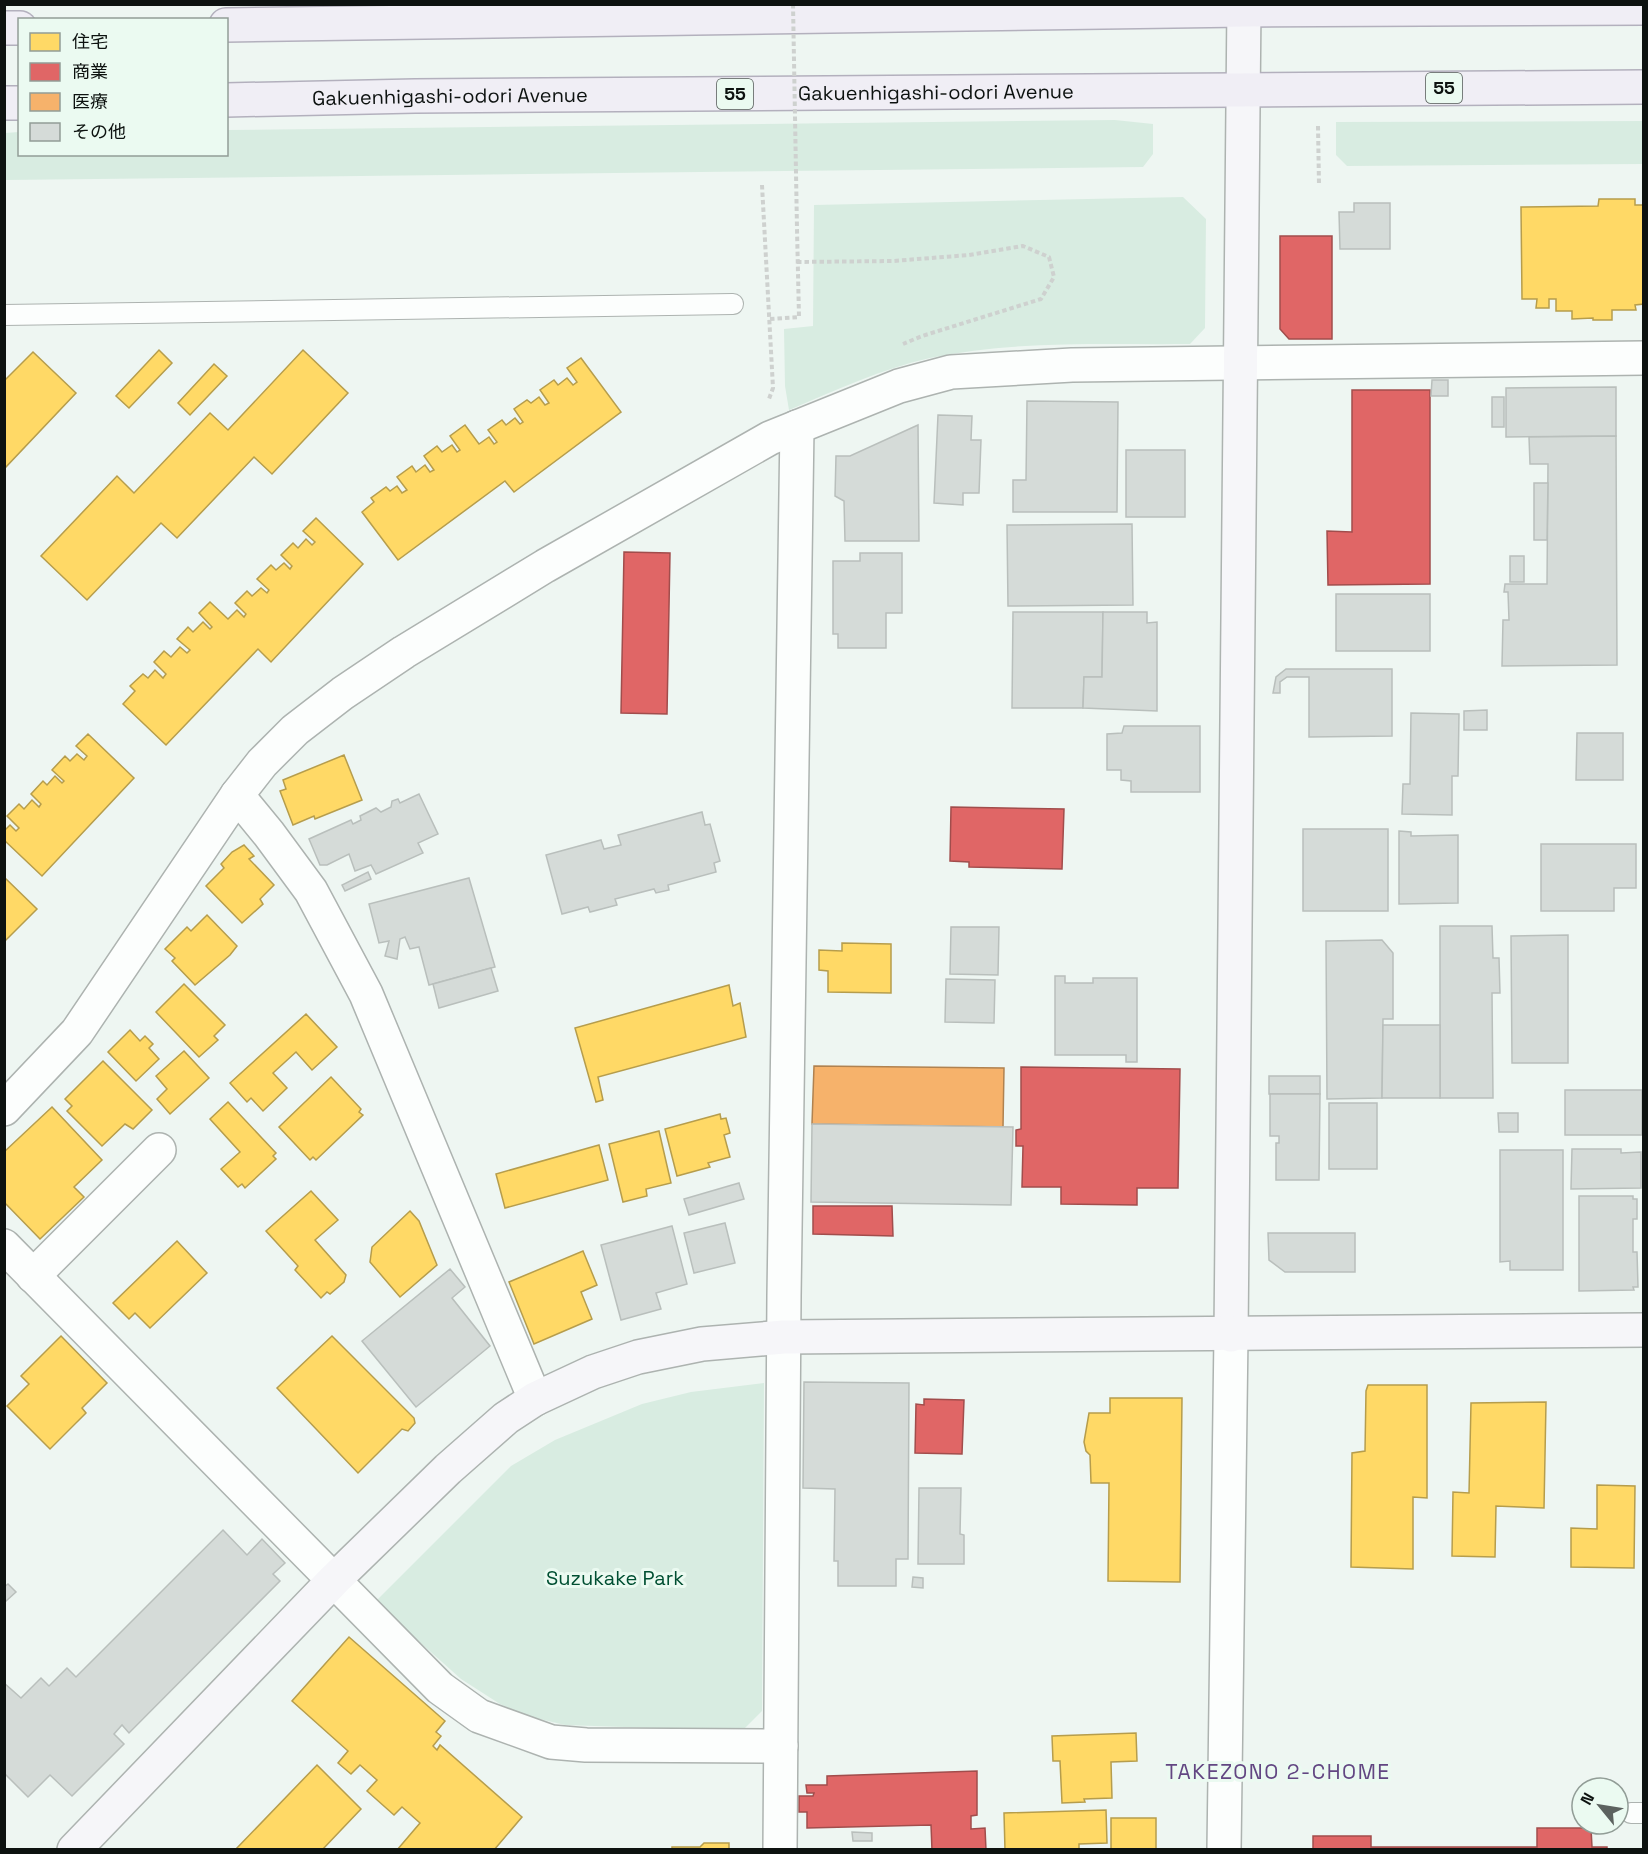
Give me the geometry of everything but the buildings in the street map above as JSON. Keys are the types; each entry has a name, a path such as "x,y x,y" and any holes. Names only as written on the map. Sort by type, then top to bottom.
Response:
{"main road":[{"path":"228,25 1244,7 1644,8"},
{"name":"Gakuenhigashi-odori Avenue","path":"228,100 427,96 1644,87"}],"street":[{"path":"1224,1850 1244,7"},
{"path":"4,1109 77,1032 237,795 262,763 295,730 343,693 404,652 545,566 770,438 899,386 951,372 1072,364 1644,358"},
{"path":"780,1850 784,1337 797,427"},
{"path":"237,795 269,834 310,891 366,994 535,1399"},
{"path":"33,1276 159,1150"},
{"path":"4,1246 440,1688 479,1716 551,1742 586,1745 781,1746"},
{"path":"74,1850 334,1580 448,1469 506,1418 535,1399 593,1372 638,1357 702,1344 784,1337 1644,1330"}],"lane":[{"path":"4,315 733,304"}],"path":[{"path":"770,319 799,317 793,4"},
{"path":"1318,123 1319,185"},
{"path":"762,185 772,388 768,404 778,399"},
{"path":"797,262 893,261 969,255 1023,246 1048,256 1054,277 1041,299 922,336 901,345"}],"green space":[{"path":"1115,120 1153,124 1153,154 1143,167 5,180 5,133 18,132 18,156 228,156 228,130"},
{"path":"1643,121 1643,164 1347,166 1336,155 1336,122"},
{"path":"1183,197 1206,219 1205,328 1190,344 1027,346 962,352 894,368 789,410 785,386 784,329 813,326 814,205"},
{"name":"Suzukake Park","path":"764,1383 762,1711 742,1731 565,1725 527,1716 500,1704 461,1679 375,1602 511,1466 555,1440 642,1404 691,1392"}],"district":[{"name":"TAKEZONO 2-CHOME","path":"1278,1772"}]}
